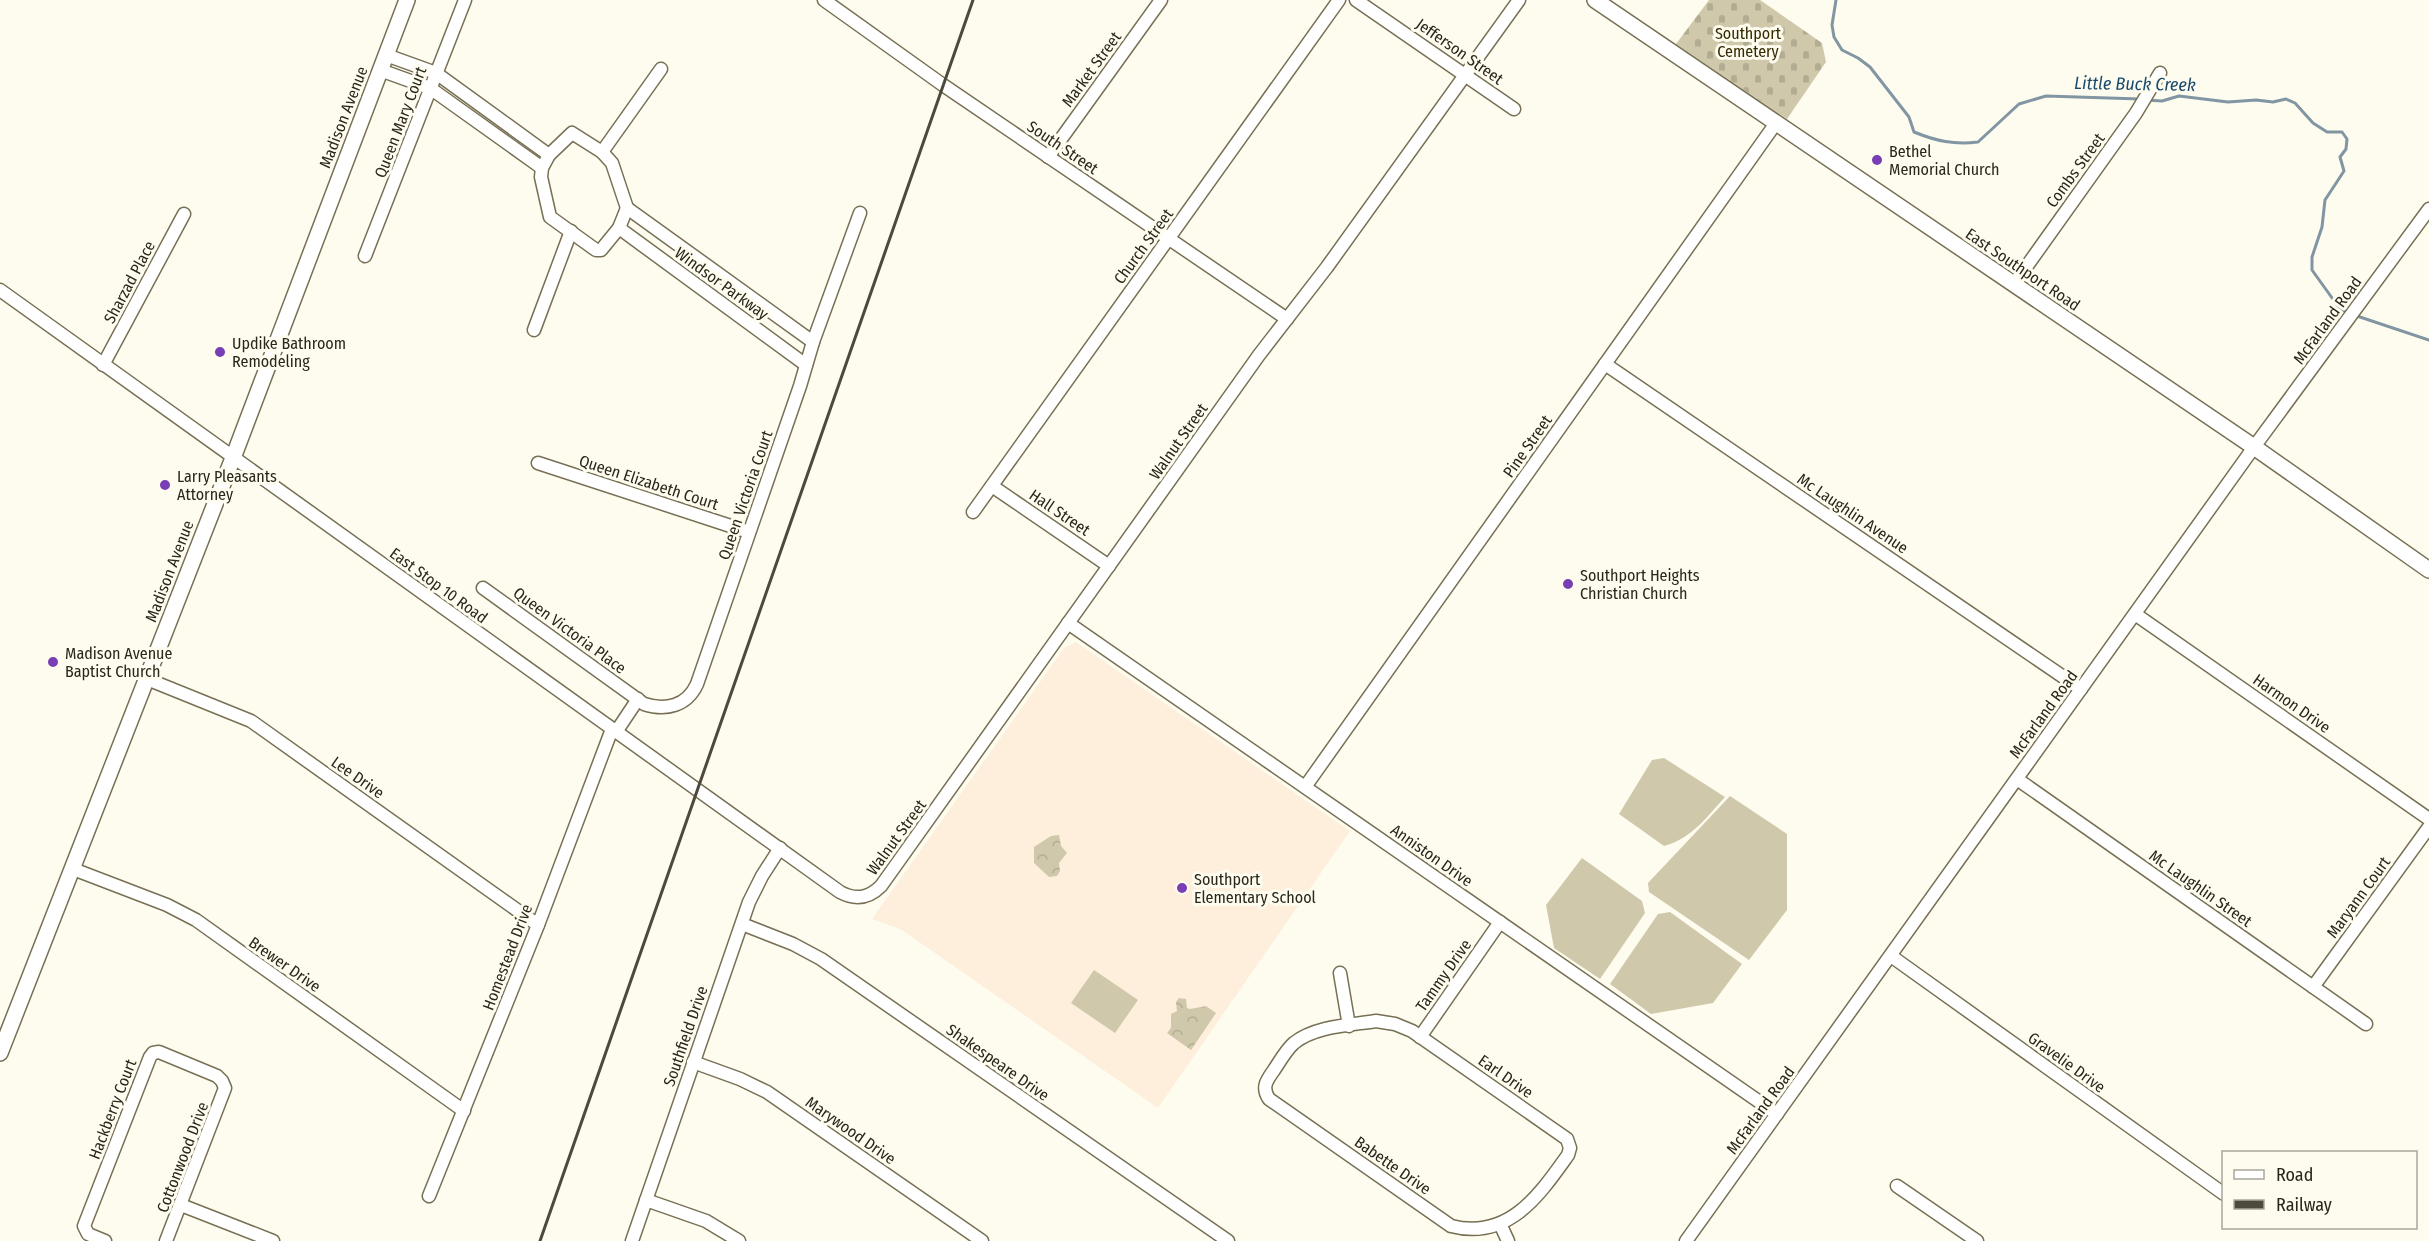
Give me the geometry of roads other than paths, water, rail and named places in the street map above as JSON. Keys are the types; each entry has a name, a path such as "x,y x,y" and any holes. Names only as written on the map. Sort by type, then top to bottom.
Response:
{"main road":[{"name":"Madison Avenue","path":"0,1053 233,458 407,0"},
{"name":"East Southport Road","path":"1595,0 2254,447 2429,570"}],"street":[{"name":"Queen Mary Court","path":"365,256 465,0"},
{"name":"South Street","path":"824,0 1048,157 1287,319"},
{"name":"Market Street","path":"1048,157 1161,0"},
{"name":"Church Street","path":"973,512 1339,0"},
{"name":"Jefferson Street","path":"1356,0 1466,74 1514,110"},
{"name":"Walnut Street","path":"862,897 872,894 881,886 1109,566 1519,0"},
{"path":"386,55 436,74 549,154"},
{"path":"380,69 430,88 542,168"},
{"path":"602,152 661,69"},
{"name":"Combs Street","path":"2014,284 2136,113 2160,73"},
{"name":"Pine Street","path":"1305,787 1776,123"},
{"path":"572,132 602,152 612,163 627,208 619,228 601,250 596,250 548,215 541,177 542,168 549,154 572,132"},
{"name":"Windsor Parkway","path":"627,208 813,342"},
{"name":"McFarland Road","path":"1686,1241 2254,447 2429,209"},
{"name":"Queen Victoria Court","path":"638,699 651,707 663,708 678,704 692,693 697,684 813,342 860,213"},
{"name":"Sharzad Place","path":"103,365 184,214"},
{"name":"Windsor Parkway","path":"619,228 806,365"},
{"path":"534,330 571,231"},
{"name":"East Stop 10 Road","path":"0,290 840,892 862,897"},
{"name":"Mc Laughlin Avenue","path":"1605,364 2081,689"},
{"name":"Queen Elizabeth Court","path":"538,463 749,532"},
{"name":"Hall Street","path":"992,486 1109,566"},
{"name":"Queen Victoria Place","path":"483,588 638,699"},
{"name":"Harmon Drive","path":"2135,614 2429,819"},
{"name":"Anniston Drive","path":"1068,623 1777,1114"},
{"name":"Lee Drive","path":"147,679 251,721 538,925"},
{"path":"614,730 638,699"},
{"name":"Homestead Drive","path":"429,1196 614,730"},
{"name":"Mc Laughlin Street","path":"2017,779 2366,1024"},
{"name":"Maryann Court","path":"2313,987 2429,827"},
{"name":"Southfield Drive","path":"632,1241 757,883 780,848"},
{"name":"Brewer Drive","path":"73,869 167,905 196,920 464,1111"},
{"name":"Tammy Drive","path":"1264,1092 1266,1081 1294,1043 1314,1033 1386,1022 1399,1025 1420,1037 1500,922"},
{"name":"Shakespeare Drive","path":"742,924 793,944 821,959 1228,1241"},
{"name":"Gravelie Drive","path":"1891,956 2222,1193"},
{"path":"1340,973 1349,1026"},
{"name":"Earl Drive","path":"1420,1037 1567,1138 1570,1144 1568,1155 1533,1205 1517,1220 1502,1228"},
{"name":"Hackberry Court","path":"105,1241 86,1233 84,1226 150,1056 159,1052 217,1076 224,1084"},
{"name":"Marywood Drive","path":"693,1062 740,1079 767,1092 982,1241"},
{"name":"Cottonwood Drive","path":"166,1241 224,1094 224,1084"},
{"name":"Babette Drive","path":"1264,1092 1269,1099 1451,1226 1473,1233 1486,1233 1502,1228"},
{"path":"1898,1185 1963,1237 1977,1241"},
{"path":"646,1200 706,1221 739,1241"},
{"path":"181,1205 273,1241"},
{"path":"1502,1228 1508,1241"}],"waterway":[{"name":"Little Buck Creek","path":"1836,0 1832,25 1834,37 1842,50 1870,67 1909,117 1914,132 1930,138 1953,143 1978,142 2019,104 2046,96 2140,99"},
{"name":"Little Buck Creek","path":"2146,100 2162,101 2179,96 2228,102 2256,100 2273,102 2286,99 2295,103 2313,123 2327,132 2342,132 2347,139 2346,149 2340,157 2344,171 2325,200 2322,227 2312,257 2312,270 2340,309 2348,312"},
{"name":"Little Buck Creek","path":"2354,315 2429,340"}],"railway":[{"path":"540,1241 973,0"}],"place":[{"name":"Bethel Memorial Church","path":"1877,160"},
{"name":"Updike Bathroom Remodeling","path":"220,352"},
{"name":"Larry Pleasants Attorney","path":"165,485"},
{"name":"Southport Heights Christian Church","path":"1568,584"},
{"name":"Madison Avenue Baptist Church","path":"53,662"},
{"name":"Southport Elementary School","path":"1182,888"}],"park label":[{"name":"Southport Cemetery","path":"1748,42"}]}
